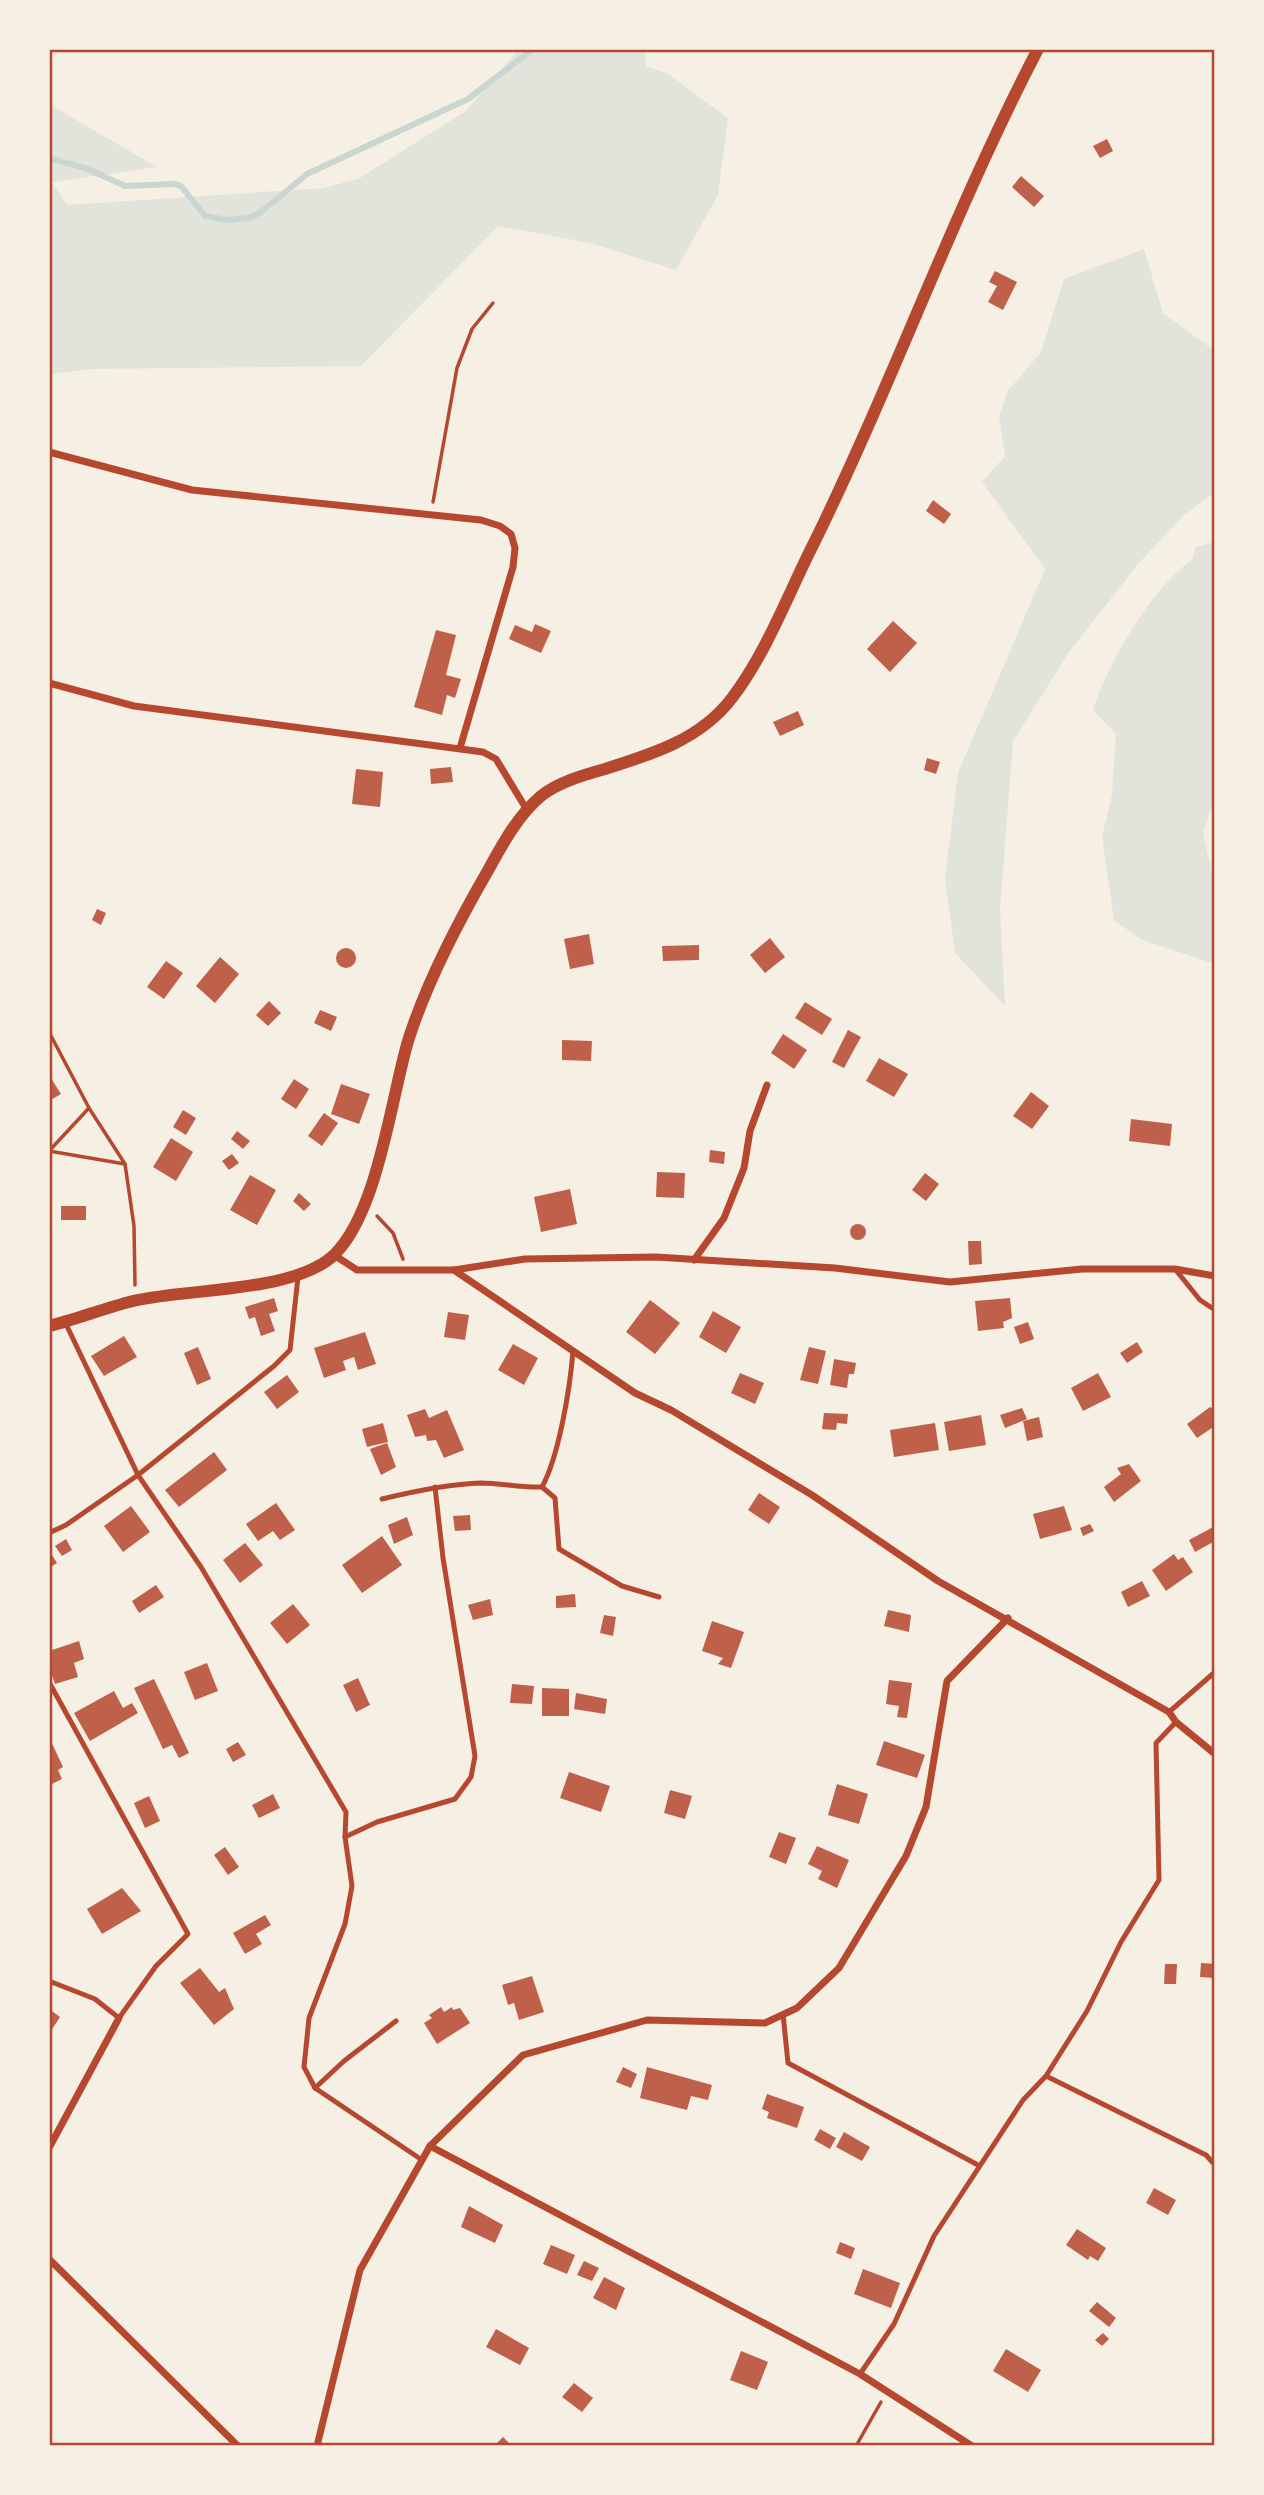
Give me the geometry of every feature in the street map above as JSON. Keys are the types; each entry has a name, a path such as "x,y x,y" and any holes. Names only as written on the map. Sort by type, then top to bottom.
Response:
{"street":[{"path":"49,1326 135,1300 298,1277 334,1255 363,1205 391,1116 409,1037 426,993 485,876 527,810 545,793 561,785 647,756 687,738 711,722 752,668 853,462 978,169 1038,49"},
{"path":"49,452 192,490 430,514 500,526 510,534 515,548 513,567 460,748"},
{"path":"49,683 134,706 246,723 483,752 496,759 527,810"},
{"path":"694,1259 723,1218 744,1168 750,1131 767,1085"},
{"path":"334,1255 357,1270 454,1270 525,1259 694,1259 835,1268 950,1282 1082,1269 1175,1269 1215,1276"},
{"path":"454,1270 635,1393 671,1410 811,1495 938,1581 1008,1618 1170,1712 1176,1722 1215,1754"},
{"path":"317,2446 360,2270 430,2146 523,2055 647,2020 765,2023 797,2008 839,1968 906,1856 926,1807 947,1681 1008,1618"},
{"path":"49,2148 120,2018"},
{"path":"430,2146 860,2375 972,2446"},
{"path":"49,2259 238,2446"}],"lane":[{"path":"1175,1269 1200,1300 1215,1310"},
{"path":"49,1533 66,1525 138,1475 274,1366 290,1350 298,1277"},
{"path":"65,1322 138,1475 201,1567 346,1812 345,1837 352,1886 345,1924 309,2018 304,2067 316,2088 422,2160"},
{"path":"542,1487 552,1469 570,1385 573,1351"},
{"path":"383,1499 435,1487 482,1483 515,1488 542,1487 555,1498 559,1549 622,1586 659,1597"},
{"path":"345,1837 377,1822 455,1799 471,1777 475,1756 443,1558 435,1487"},
{"path":"1170,1712 1215,1672"},
{"path":"49,1682 188,1934 156,1966 120,2018 95,1999 49,1981"},
{"path":"860,2375 894,2324 934,2236 1023,2100 1046,2076 1087,2011 1121,1942 1159,1880 1156,1743 1176,1722"},
{"path":"783,2014 788,2063 978,2165"},
{"path":"316,2088 344,2061 396,2021"},
{"path":"1046,2076 1206,2155 1215,2165"}],"path":[{"path":"430,514 457,368 472,329 493,303"},
{"path":"49,1032 89,1108 125,1164 134,1226 135,1300"},
{"path":"50,1151 89,1108"},
{"path":"50,1151 125,1164"},
{"path":"363,1205 393,1233 407,1271"},
{"path":"856,2446 887,2391"}],"shaded area":[{"path":"519,49 644,49 647,67 667,73 728,118 718,195 676,270 590,243 498,226 361,366 94,369 49,374 49,104 157,167 52,182 67,205 323,188 358,179 466,111"},
{"path":"1144,249 1163,313 1215,351 1215,492 1183,516 1138,564 1069,652 1013,741 1000,909 1005,1006 955,953 945,878 958,773 1045,569 982,482 1005,456 999,417 1007,392 1041,352 1064,279"},
{"path":"1214,542 1215,797 1203,833 1215,886 1215,964 1142,940 1114,920 1102,837 1112,795 1116,734 1093,710 1120,649 1147,607 1177,572 1192,560 1196,547"}],"building":[{"path":"1107,139 1113,151 1100,158 1093,146"},
{"path":"1021,176 1044,196 1034,207 1012,187"},
{"path":"995,271 1017,282 1003,310 988,302 997,286 989,282"},
{"path":"933,500 951,514 944,524 926,511"},
{"path":"893,621 917,643 890,672 867,649"},
{"path":"535,624 551,631 541,653 509,639 515,625 532,632"},
{"path":"436,630 456,635 446,675 461,679 455,698 447,695 442,715 414,707"},
{"path":"798,711 804,725 780,736 773,722"},
{"path":"927,758 940,762 936,774 924,770"},
{"path":"451,767 453,782 431,784 430,769"},
{"path":"356,769 383,772 380,807 352,804"},
{"path":"97,909 106,913 101,925 92,920"},
{"path":"589,934 594,964 570,969 564,939"},
{"path":"770,938 785,957 765,973 750,955"},
{"path":"699,945 699,960 663,961 662,946"},
{"path":"346,948 353,951 356,958 353,965 346,968 339,965 336,958 339,951"},
{"path":"220,957 239,974 215,1003 196,986"},
{"path":"166,961 183,973 164,999 147,987"},
{"path":"269,1001 281,1013 268,1026 256,1015"},
{"path":"805,1002 832,1019 822,1035 795,1018"},
{"path":"320,1010 337,1017 331,1031 314,1023"},
{"path":"848,1030 861,1037 844,1068 832,1062"},
{"path":"783,1034 807,1050 794,1069 771,1053"},
{"path":"562,1040 592,1041 591,1061 562,1060"},
{"path":"879,1058 908,1074 894,1097 866,1081"},
{"path":"49,1075 61,1094 49,1101"},
{"path":"294,1079 309,1089 296,1109 281,1099"},
{"path":"341,1084 370,1094 359,1124 331,1114"},
{"path":"1031,1092 1049,1106 1032,1129 1013,1116"},
{"path":"183,1110 196,1118 186,1135 173,1127"},
{"path":"324,1113 338,1123 322,1146 308,1136"},
{"path":"1131,1119 1172,1124 1170,1146 1129,1141"},
{"path":"237,1131 250,1141 243,1149 231,1139"},
{"path":"171,1138 193,1152 176,1181 153,1167"},
{"path":"710,1150 725,1152 724,1164 709,1162"},
{"path":"232,1154 239,1163 229,1170 222,1161"},
{"path":"657,1172 685,1173 684,1198 656,1197"},
{"path":"925,1173 939,1184 926,1201 912,1190"},
{"path":"250,1175 276,1190 257,1225 230,1210"},
{"path":"570,1189 577,1224 541,1232 534,1197"},
{"path":"299,1193 311,1204 304,1211 293,1201"},
{"path":"61,1206 86,1206 86,1220 61,1220"},
{"path":"855,1224 861,1224 866,1232 864,1238 855,1240 850,1235 850,1229"},
{"path":"968,1241 981,1241 982,1264 969,1265"},
{"path":"274,1298 278,1311 269,1314 275,1331 261,1336 255,1317 249,1319 245,1307"},
{"path":"1010,1298 1012,1318 1003,1322 1004,1328 978,1331 975,1301"},
{"path":"650,1300 680,1323 655,1354 626,1332"},
{"path":"713,1311 741,1327 726,1353 699,1337"},
{"path":"448,1312 469,1315 465,1340 444,1337"},
{"path":"1028,1322 1034,1339 1020,1344 1014,1327"},
{"path":"365,1332 376,1364 358,1370 354,1357 343,1361 346,1370 324,1378 314,1348"},
{"path":"124,1336 137,1357 104,1376 91,1356"},
{"path":"1137,1342 1143,1352 1127,1363 1120,1353"},
{"path":"513,1344 538,1358 524,1385 498,1370"},
{"path":"198,1347 211,1379 197,1385 184,1353"},
{"path":"809,1347 826,1351 818,1384 800,1380"},
{"path":"834,1359 856,1363 854,1374 849,1374 847,1388 830,1385"},
{"path":"740,1373 764,1383 755,1404 731,1393"},
{"path":"1098,1373 1111,1397 1083,1411 1071,1388"},
{"path":"287,1375 299,1392 277,1409 264,1392"},
{"path":"1210,1407 1215,1411 1215,1426 1197,1438 1187,1424"},
{"path":"1022,1408 1027,1419 1005,1428 1000,1415"},
{"path":"425,1409 429,1418 447,1410 464,1450 444,1458 436,1440 427,1441 426,1435 415,1437 407,1415"},
{"path":"824,1413 848,1414 847,1424 837,1423 836,1430 822,1429"},
{"path":"981,1415 986,1445 949,1451 944,1422"},
{"path":"1039,1417 1043,1437 1027,1441 1023,1421"},
{"path":"383,1423 388,1442 367,1447 362,1429"},
{"path":"935,1423 939,1450 894,1457 890,1430"},
{"path":"387,1443 396,1467 381,1475 370,1449"},
{"path":"214,1452 227,1470 179,1507 165,1490"},
{"path":"1129,1464 1141,1481 1114,1502 1104,1487 1121,1474 1117,1468"},
{"path":"759,1493 780,1507 769,1524 748,1510"},
{"path":"276,1503 295,1530 280,1540 273,1531 258,1541 246,1524"},
{"path":"131,1506 150,1532 123,1552 104,1526"},
{"path":"1064,1506 1072,1530 1040,1539 1033,1514"},
{"path":"470,1515 471,1530 455,1531 453,1516"},
{"path":"407,1517 413,1535 394,1544 388,1525"},
{"path":"1090,1524 1094,1531 1083,1536 1080,1528"},
{"path":"1215,1526 1215,1541 1195,1552 1189,1540"},
{"path":"382,1536 402,1565 362,1593 342,1565"},
{"path":"66,1539 72,1550 62,1556 55,1546"},
{"path":"245,1543 263,1565 240,1583 223,1560"},
{"path":"49,1550 57,1563 49,1568"},
{"path":"1174,1554 1178,1560 1183,1557 1193,1572 1166,1591 1152,1570"},
{"path":"1142,1581 1150,1596 1128,1607 1121,1592"},
{"path":"156,1585 164,1597 139,1613 132,1601"},
{"path":"575,1594 576,1607 556,1608 556,1596"},
{"path":"490,1599 493,1615 473,1620 468,1605"},
{"path":"293,1604 310,1625 287,1644 270,1623"},
{"path":"888,1610 911,1615 909,1632 884,1626"},
{"path":"604,1615 616,1617 613,1636 600,1633"},
{"path":"712,1621 744,1632 731,1668 718,1664 723,1658 702,1651"},
{"path":"79,1641 84,1659 74,1663 78,1677 55,1684 49,1666 49,1651"},
{"path":"207,1663 218,1691 195,1700 184,1672"},
{"path":"358,1678 370,1705 356,1712 343,1685"},
{"path":"154,1679 189,1753 179,1758 172,1745 163,1749 134,1688"},
{"path":"889,1680 912,1683 907,1718 897,1717 899,1706 886,1704"},
{"path":"512,1684 534,1686 532,1704 510,1703"},
{"path":"542,1688 569,1689 569,1716 542,1716"},
{"path":"114,1691 123,1708 132,1703 138,1713 90,1741 74,1713"},
{"path":"576,1693 607,1699 605,1714 574,1709"},
{"path":"49,1737 63,1767 58,1770 62,1779 50,1785"},
{"path":"884,1741 925,1755 917,1778 876,1765"},
{"path":"238,1742 246,1755 233,1762 226,1749"},
{"path":"569,1772 610,1786 601,1812 560,1798"},
{"path":"837,1784 868,1794 859,1824 828,1815"},
{"path":"670,1790 692,1796 685,1819 664,1813"},
{"path":"273,1794 280,1808 259,1818 252,1805"},
{"path":"149,1796 160,1821 145,1828 134,1803"},
{"path":"779,1832 796,1838 786,1864 769,1857"},
{"path":"817,1846 849,1860 837,1888 818,1879 822,1871 808,1864"},
{"path":"225,1847 239,1867 228,1875 214,1855"},
{"path":"122,1888 141,1911 102,1934 87,1909"},
{"path":"265,1915 271,1925 256,1934 262,1944 245,1954 233,1933"},
{"path":"1201,1963 1215,1964 1215,1978 1200,1977"},
{"path":"1165,1964 1177,1964 1176,1984 1164,1984"},
{"path":"200,1968 219,1992 225,1988 234,2009 214,2025 180,1983"},
{"path":"532,1976 544,2012 519,2020 514,2003 508,2005 502,1985"},
{"path":"441,2007 444,2012 452,2007 453,2010 460,2008 470,2023 437,2044 424,2023 432,2018 429,2015"},
{"path":"49,2009 60,2017 49,2034"},
{"path":"623,2067 637,2074 631,2088 616,2082"},
{"path":"647,2067 712,2085 708,2100 691,2096 687,2110 640,2098"},
{"path":"767,2094 804,2107 797,2128 767,2118 769,2112 762,2109"},
{"path":"820,2129 836,2138 830,2149 814,2140"},
{"path":"844,2132 870,2147 862,2161 836,2147"},
{"path":"1154,2188 1176,2200 1168,2215 1146,2203"},
{"path":"469,2206 503,2225 495,2243 461,2227"},
{"path":"1077,2229 1106,2248 1098,2261 1090,2256 1088,2260 1066,2245"},
{"path":"840,2242 855,2248 851,2259 836,2253"},
{"path":"551,2245 575,2255 567,2274 543,2264"},
{"path":"584,2261 599,2268 592,2281 577,2275"},
{"path":"863,2269 900,2283 891,2308 854,2294"},
{"path":"604,2277 625,2288 616,2310 593,2298"},
{"path":"1097,2302 1116,2318 1109,2327 1089,2311"},
{"path":"496,2329 529,2348 520,2365 486,2347"},
{"path":"1103,2333 1109,2339 1102,2346 1095,2340"},
{"path":"1006,2349 1041,2370 1028,2392 993,2371"},
{"path":"741,2351 768,2362 757,2390 730,2380"},
{"path":"574,2383 593,2398 582,2412 562,2397"},
{"path":"503,2437 512,2446 494,2446"}],"waterway":[{"path":"49,158 88,169 125,186 181,186 205,216 227,220 248,218 261,212 307,174 468,99 533,49"}]}
